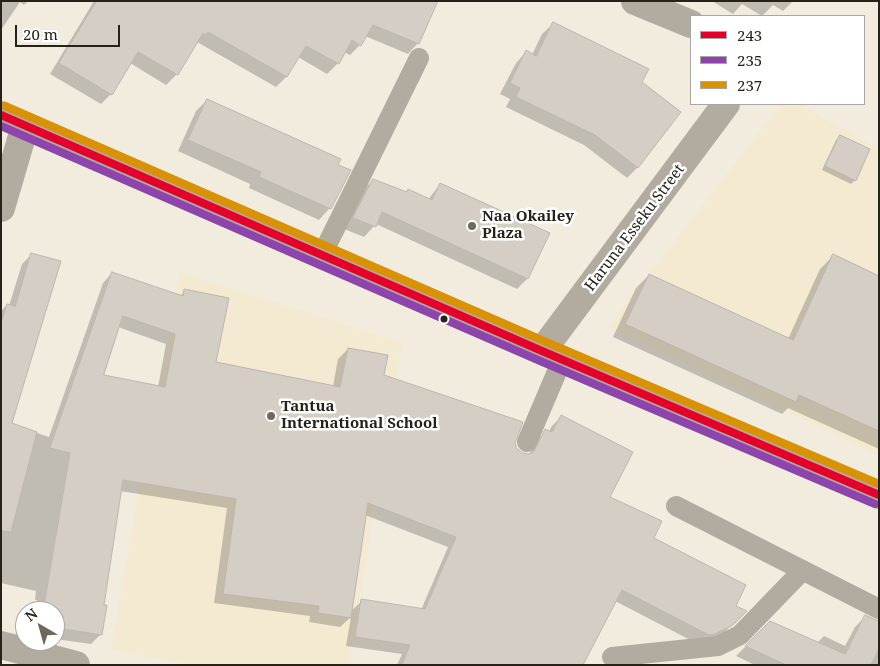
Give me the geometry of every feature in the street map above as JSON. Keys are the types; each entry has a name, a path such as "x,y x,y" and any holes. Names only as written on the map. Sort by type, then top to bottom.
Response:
{"main road":[{"path":"13,120 879,495"}],"street":[{"path":"635,1 690,24"},
{"name":"Haruna Esseku Street","path":"552,355 725,105"},
{"path":"1,208 13,120"},
{"path":"1,646 76,665"}],"lane":[{"path":"322,255 419,58"},
{"path":"527,442 552,355"},
{"path":"676,506 879,609"},
{"path":"612,657 718,646 740,635 803,570"}],"shaded area":[{"path":"780,105 801,105 879,149 879,456 608,327"},
{"name":"Tantua International School","path":"180,272 402,343 348,665 191,665 111,650"}],"building":[{"path":"97,1 438,1 419,44 373,25 361,46 352,40 339,64 306,46 287,77 208,32 206,35 203,33 178,75 138,52 112,95 59,63"},
{"path":"553,22 649,69 642,82 681,112 638,168 595,135 516,97 520,88 510,83 526,50 536,56"},
{"path":"207,99 341,159 338,165 351,170 331,209 259,177 261,172 188,140"},
{"path":"840,135 870,149 856,181 825,166"},
{"name":"Naa Okailey Plaza","path":"373,179 407,192 408,189 432,200 440,183 550,233 528,279 382,212 376,227 353,218"},
{"path":"31,253 61,261 12,423 37,432 11,532 1,531 1,323 7,304 15,306"},
{"path":"833,254 879,276 879,431 799,395 796,402 625,324 649,274 793,340"},
{"path":"112,272 183,296 184,289 229,298 216,362 340,387 348,348 388,355 384,375 523,422 515,443 517,449 523,453 529,454 534,451 545,429 552,432 561,415 633,452 610,497 662,521 654,538 746,585 736,606 747,611 733,625 709,635 622,590 583,665 402,665 410,645 355,637 361,599 425,609 456,537 368,503 351,618 318,613 319,606 223,594 236,499 123,480 104,605 107,605 102,635 65,629 65,601 45,601 70,453 50,448","holes":["123,316 175,334 165,387 104,375"]},
{"path":"865,615 879,621 879,649 871,665 786,665 745,646 770,621 845,654"}],"transit line":[{"name":"237","path":"5,106 546,342 879,484"},
{"name":"243","path":"1,115 542,351 879,495"},
{"name":"235","path":"1,126 538,360 875,504"}],"place":[{"name":"Naa Okailey Plaza","path":"472,226"},
{"name":"Tantua International School","path":"271,416"}]}
